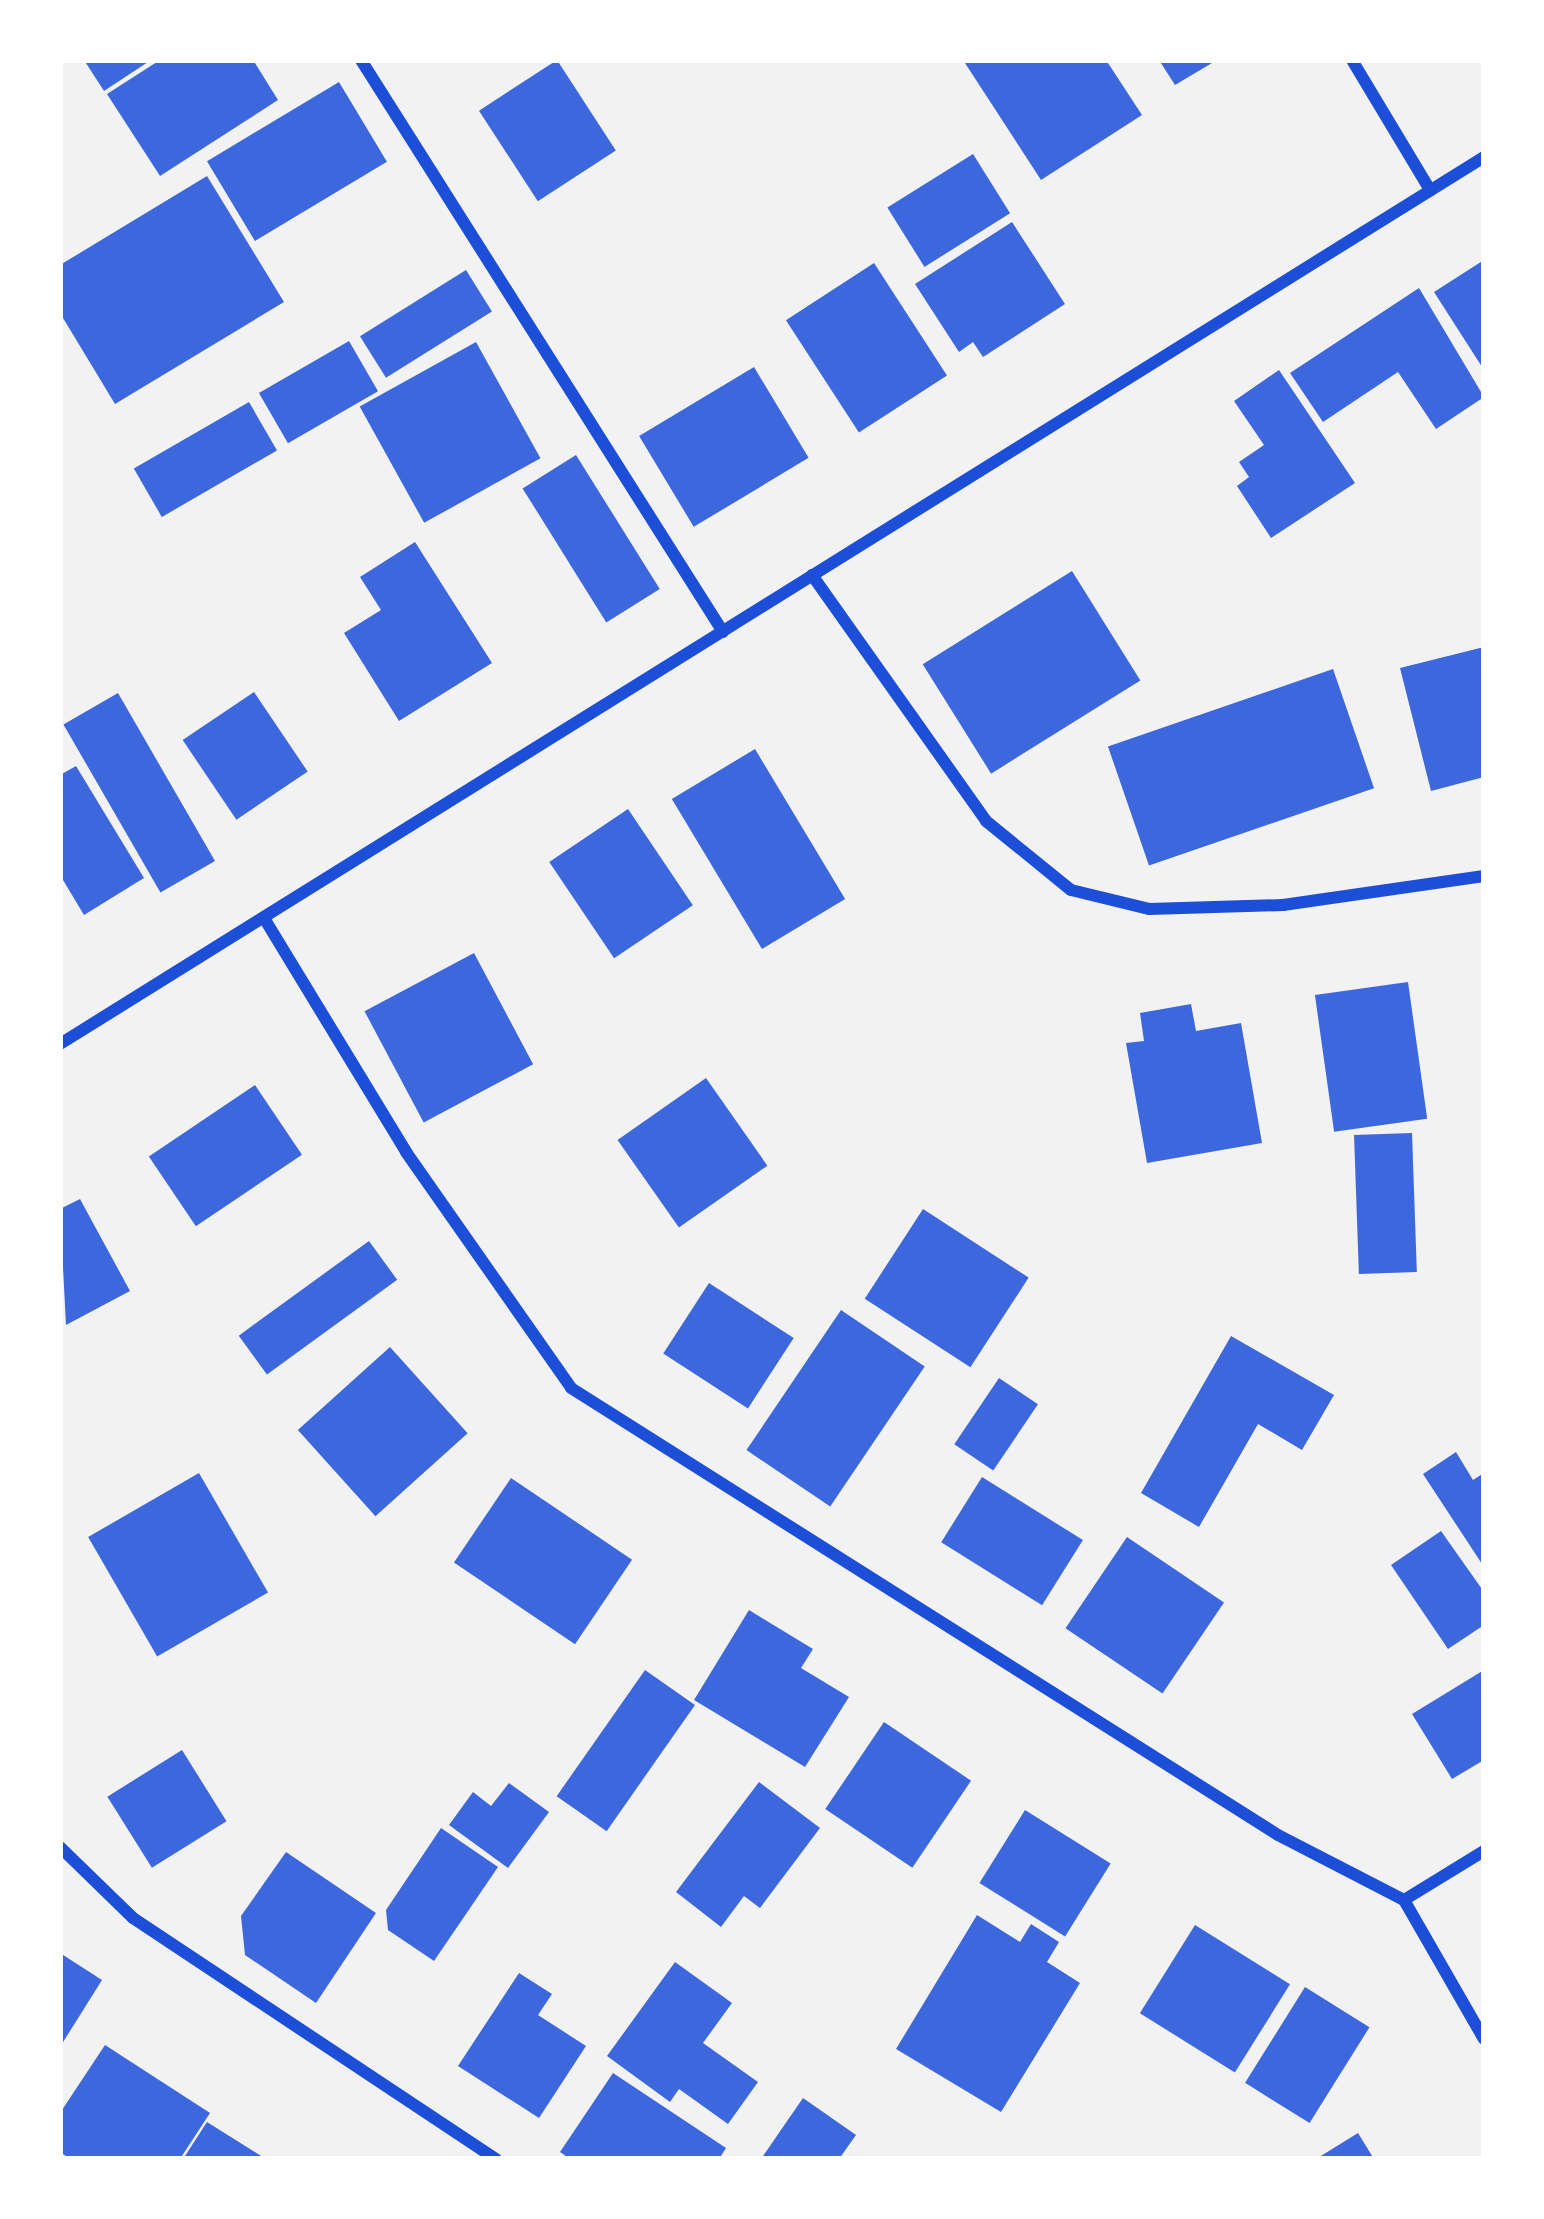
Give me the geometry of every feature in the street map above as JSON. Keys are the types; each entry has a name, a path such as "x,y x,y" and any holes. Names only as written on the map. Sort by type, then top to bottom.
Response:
{"street":[{"path":"361,60 723,632"},
{"path":"1352,60 1430,190"},
{"path":"60,1044 1484,157"},
{"path":"812,574 986,821 1071,890 1172,909 1283,905 1484,876"},
{"path":"264,918 406,1152 571,1388 1278,1834 1404,1900 1484,2038"},
{"path":"60,1847 133,1918 496,2159"},
{"path":"1404,1900 1484,1851"}],"building":[{"path":"84,60 151,60 104,91"},
{"path":"160,60 253,60 278,100 160,176 107,94"},
{"path":"557,60 616,151 538,201 479,111"},
{"path":"963,60 1106,60 1142,115 1041,180"},
{"path":"1159,60 1217,60 1175,85"},
{"path":"339,82 387,162 255,241 207,161"},
{"path":"973,154 1010,213 924,267 887,208"},
{"path":"207,176 284,302 115,404 60,313 60,265"},
{"path":"1012,222 1065,304 983,357 973,342 959,352 915,284"},
{"path":"1484,260 1484,370 1434,292"},
{"path":"874,263 947,375 859,433 786,320"},
{"path":"466,270 492,312 386,378 360,336"},
{"path":"1419,288 1484,397 1436,429 1398,372 1323,422 1290,373"},
{"path":"349,341 378,391 288,443 259,393"},
{"path":"476,342 540,458 424,523 360,406"},
{"path":"754,367 809,458 694,527 639,436"},
{"path":"1279,370 1355,483 1271,538 1237,486 1249,477 1239,462 1264,445 1234,401"},
{"path":"249,402 277,450 162,517 134,468"},
{"path":"576,455 660,589 606,622 523,488"},
{"path":"415,542 492,663 399,721 344,633 381,610 360,577"},
{"path":"1072,571 1140,680 991,774 923,664"},
{"path":"1484,647 1484,777 1431,791 1400,668"},
{"path":"1333,669 1374,788 1149,866 1108,746"},
{"path":"254,692 308,772 236,820 183,740"},
{"path":"118,693 215,861 160,893 63,724"},
{"path":"755,749 845,899 762,949 672,799"},
{"path":"76,766 144,878 84,915 60,875 60,775"},
{"path":"628,809 693,905 614,958 549,862"},
{"path":"474,953 533,1064 424,1122 365,1011"},
{"path":"1408,982 1427,1119 1334,1132 1315,995"},
{"path":"1191,1004 1196,1031 1241,1023 1262,1143 1147,1163 1126,1043 1144,1041 1140,1013"},
{"path":"706,1078 767,1166 679,1228 618,1140"},
{"path":"255,1085 302,1155 196,1226 149,1157"},
{"path":"1412,1133 1417,1272 1359,1274 1354,1135"},
{"path":"80,1199 130,1291 66,1325 60,1209"},
{"path":"923,1209 1029,1278 970,1367 865,1299"},
{"path":"369,1241 397,1280 267,1374 239,1336"},
{"path":"709,1283 794,1338 748,1408 663,1353"},
{"path":"841,1310 925,1366 830,1507 746,1450"},
{"path":"1231,1336 1334,1395 1302,1450 1258,1424 1199,1527 1141,1493"},
{"path":"390,1347 468,1433 375,1516 298,1430"},
{"path":"999,1378 1038,1404 993,1471 954,1444"},
{"path":"1456,1452 1473,1480 1484,1473 1484,1567 1423,1474"},
{"path":"199,1473 268,1593 157,1657 88,1537"},
{"path":"982,1477 1083,1540 1042,1605 941,1542"},
{"path":"511,1478 632,1560 575,1644 454,1563"},
{"path":"1441,1531 1484,1592 1484,1625 1448,1649 1391,1565"},
{"path":"1127,1537 1224,1602 1162,1694 1065,1628"},
{"path":"749,1610 813,1649 801,1668 849,1697 805,1767 694,1700"},
{"path":"645,1670 695,1705 607,1831 557,1796"},
{"path":"1484,1670 1484,1760 1452,1779 1412,1714"},
{"path":"884,1722 971,1781 912,1868 825,1809"},
{"path":"182,1750 227,1821 152,1868 107,1797"},
{"path":"759,1782 820,1828 760,1908 744,1896 721,1927 676,1892"},
{"path":"509,1783 549,1812 508,1868 449,1825 473,1792 491,1806"},
{"path":"1025,1810 1111,1864 1065,1936 979,1883"},
{"path":"441,1828 498,1867 434,1961 388,1930 386,1910"},
{"path":"286,1852 376,1913 316,2003 245,1955 241,1916"},
{"path":"977,1915 1020,1942 1031,1924 1059,1942 1047,1962 1080,1983 1001,2112 896,2049"},
{"path":"1195,1925 1290,1984 1235,2073 1140,2013"},
{"path":"60,1953 102,1980 60,2047"},
{"path":"675,1962 732,2003 703,2043 758,2082 728,2124 679,2089 670,2102 607,2056"},
{"path":"519,1973 552,1994 538,2015 586,2046 539,2118 458,2066"},
{"path":"1305,1987 1369,2027 1310,2123 1245,2083"},
{"path":"105,2045 210,2113 180,2159 70,2159 60,2152 60,2113"},
{"path":"613,2073 726,2148 719,2159 570,2159 560,2152"},
{"path":"803,2098 856,2135 839,2159 761,2159"},
{"path":"207,2122 266,2159 183,2159"},
{"path":"1358,2133 1374,2159 1316,2159"}]}
